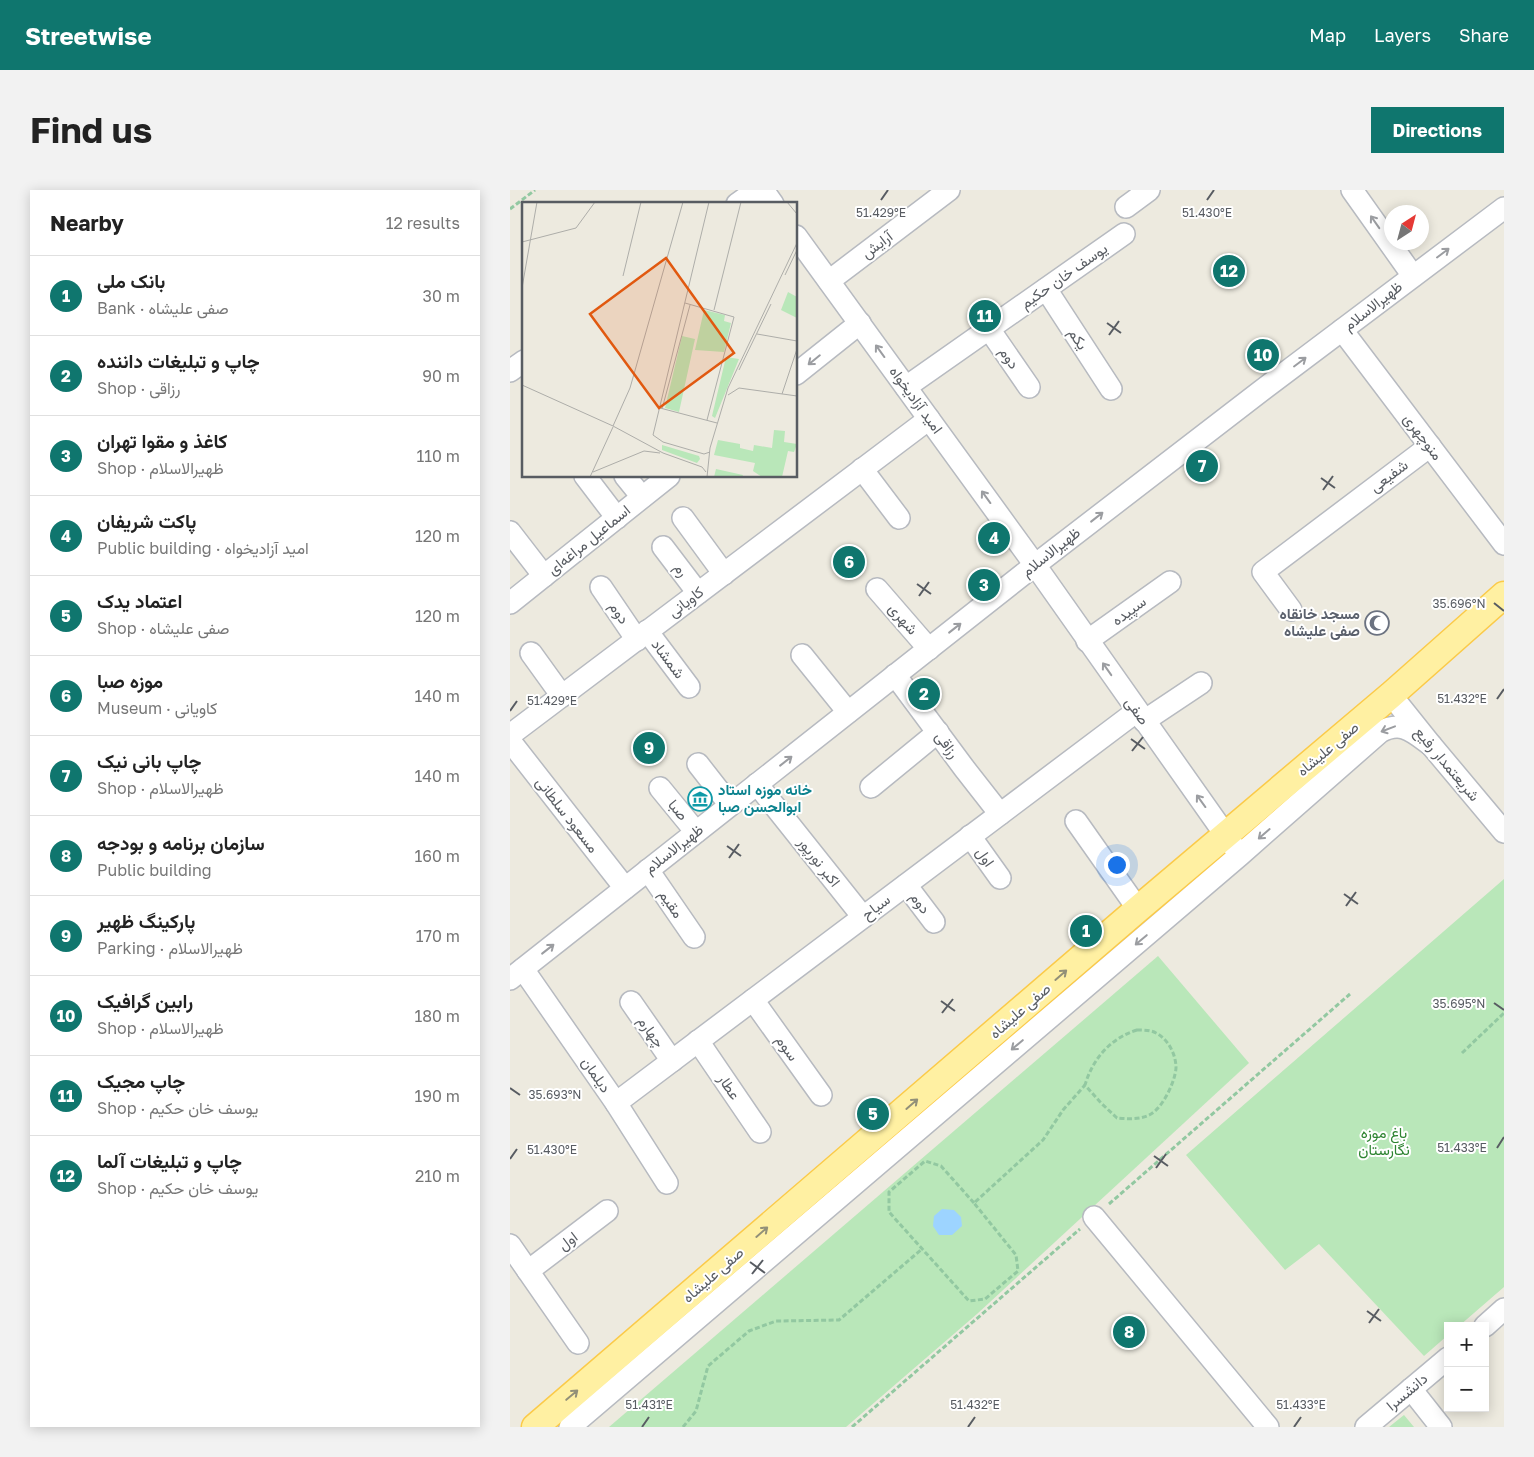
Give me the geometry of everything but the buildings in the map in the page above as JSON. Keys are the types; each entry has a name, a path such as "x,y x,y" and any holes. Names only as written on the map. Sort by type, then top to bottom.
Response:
{"main road":[{"name":"صفی علیشاه","path":"535,1427 1138,909 1233,845 1391,695 1504,595"}],"street":[{"path":"740,202 757,190"},
{"path":"763,190 772,202"},
{"name":"آرایش","path":"829,281 949,190"},
{"path":"1126,207 1149,190"},
{"path":"1352,190 1413,276"},
{"name":"ظهیرالاسلام","path":"516,974 1035,565 1504,208"},
{"name":"یوسف خان حکیم","path":"906,387 1124,234"},
{"name":"امید آزادیخواه","path":"798,239 1035,565"},
{"name":"یکم","path":"1046,289 1111,389"},
{"path":"798,372 860,324"},
{"name":"دوم","path":"989,329 1029,387"},
{"name":"منوچهری","path":"1342,330 1504,544"},
{"path":"510,371 522,362"},
{"name":"کاویانی","path":"510,735 929,419"},
{"name":"شفیعی","path":"1291,610 1263,572 1430,446"},
{"path":"862,469 899,518"},
{"path":"587,478 617,518"},
{"path":"627,478 642,497"},
{"name":"اسماعیل مراغه‌ای","path":"510,603 617,518 663,478"},
{"path":"683,518 724,574"},
{"path":"510,532 544,576"},
{"name":"رم","path":"663,547 698,593"},
{"name":"صفی","path":"1035,565 1233,845"},
{"name":"سپیده","path":"1087,641 1170,582"},
{"name":"دوم","path":"601,587 642,636"},
{"name":"شهری","path":"877,589 929,649"},
{"name":"شمشاد","path":"642,636 689,687"},
{"path":"531,654 562,696"},
{"path":"802,655 848,712"},
{"name":"رزاقی","path":"895,675 1000,814"},
{"name":"سیاح","path":"616,1103 1000,814 1140,716 1201,683"},
{"name":"شریعتمدار رفیع","path":"1391,695 1504,832"},
{"name":"صفی علیشاه","path":"570,1427 1233,845 1380,732 1392,726 1403,727 1430,744"},
{"path":"871,788 938,732"},
{"name":"مسعود سلطانی","path":"510,741 625,888"},
{"path":"698,764 730,805"},
{"name":"اکبر نورپور","path":"757,784 863,917"},
{"name":"صبا","path":"660,788 696,832"},
{"path":"1076,821 1138,909"},
{"name":"اول","path":"970,836 1000,878"},
{"name":"مقیم","path":"648,870 694,937"},
{"name":"دوم","path":"906,885 934,922"},
{"name":"دیلمان","path":"516,974 616,1103 667,1183"},
{"name":"سوم","path":"753,1000 821,1095"},
{"name":"چهارم","path":"631,1002 672,1061"},
{"name":"عطار","path":"698,1041 760,1132"},
{"name":"اول","path":"528,1271 607,1211"},
{"path":"1094,1217 1268,1427"},
{"path":"510,1245 578,1343"},
{"path":"1489,1322 1504,1309"},
{"name":"دانشسرا","path":"1366,1427 1444,1361"},
{"path":"1411,1389 1441,1427"}],"path":[{"path":"510,209 534,190"},
{"path":"1462,1053 1504,1013"},
{"path":"974,1203 1043,1140 1063,1110 1085,1085 1089,1073 1107,1046 1123,1035 1137,1030 1154,1031 1165,1040 1173,1052 1176,1068 1170,1086 1163,1103 1150,1115 1134,1119 1117,1118 1101,1104 1085,1085"},
{"path":"925,1161 941,1166 974,1203 1016,1255 1018,1271 985,1299 969,1301 889,1212 889,1192 925,1161"},
{"path":"683,1427 696,1411 708,1366 749,1331 776,1321 839,1320 922,1249"}],"green space":[{"name":"باغ موزه نگارستان","path":"1504,879 1504,1287 1464,1322 1444,1322 1444,1338 1424,1356 1319,1244 1285,1270 1186,1155"},
{"path":"1158,956 1249,1063 977,1314 846,1427 609,1427"},
{"path":"1404,1415 1414,1427 1389,1427"}],"water":[{"path":"942,1209 954,1210 961,1217 962,1226 952,1235 939,1235 933,1226 934,1216"}],"place":[{"name":"چاپ و تبلیغات آلما","path":"1229,271"},
{"name":"چاپ مجیک","path":"985,316"},
{"name":"رابین گرافیک","path":"1263,355"},
{"name":"چاپ بانی‌ نیک","path":"1202,466"},
{"name":"پاکت شریفان","path":"994,538"},
{"name":"موزه صبا","path":"849,562"},
{"name":"کاغذ و مقوا تهران","path":"984,585"},
{"name":"مسجد خانقاه صفی علیشاه","path":"1377,623"},
{"name":"چاپ و تبلیغات داننده","path":"924,694"},
{"name":"پارکینگ ظهیر","path":"649,748"},
{"name":"خانه موزه استاد ابوالحسن صبا","path":"700,799"},
{"name":"بانک ملی","path":"1086,931"},
{"name":"اعتماد یدک","path":"873,1114"},
{"name":"سازمان برنامه و بودجه","path":"1129,1332"}]}
